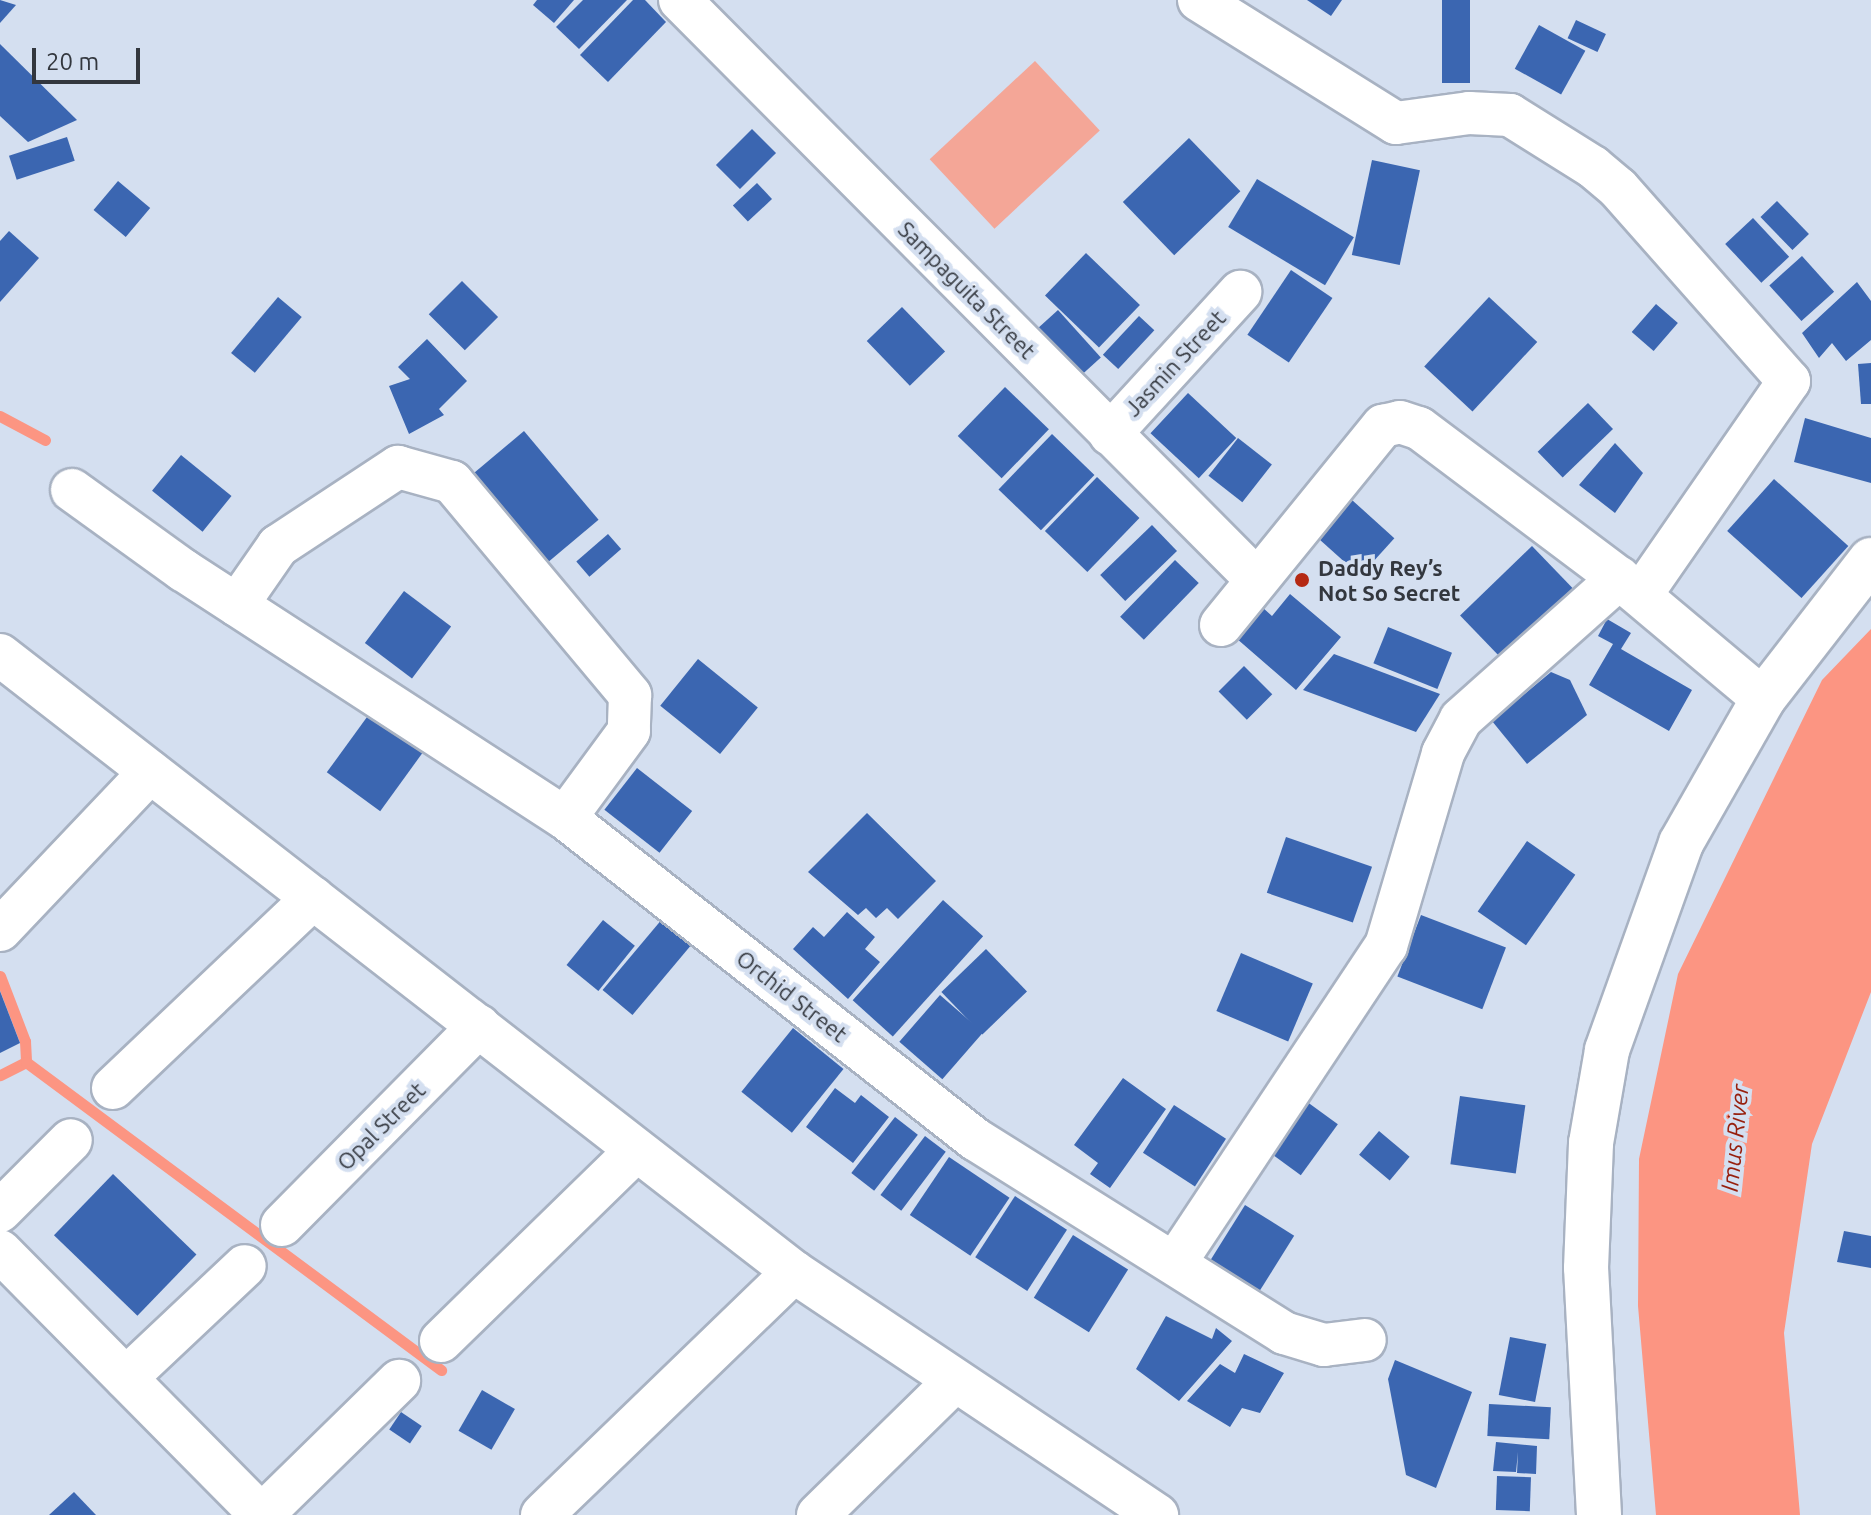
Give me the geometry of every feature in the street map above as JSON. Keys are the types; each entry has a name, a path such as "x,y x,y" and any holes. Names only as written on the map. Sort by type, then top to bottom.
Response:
{"main road":[{"path":"1599,1515 1586,1268 1591,1143 1607,1050 1681,843 1763,699 1871,560"}],"street":[{"name":"Sampaguita Street","path":"680,0 1256,579"},
{"path":"1175,1263 1386,946 1443,753 1461,719 1630,586 1789,381 1618,188 1593,167 1510,115 1469,113 1396,123 1199,0"},
{"name":"Jasmin Street","path":"1110,434 1240,292"},
{"path":"1221,625 1383,426 1400,422 1419,428 1630,586 1763,699"},
{"path":"237,605 278,546 398,467 452,482 630,695 629,731 565,818"},
{"name":"Orchid Street","path":"72,490 237,605 565,818 975,1139 1284,1333 1324,1345 1365,1340"},
{"path":"0,655 479,1026 635,1152 794,1272 954,1382 1105,1503 1157,1515"},
{"path":"0,930 150,772"},
{"path":"113,1088 313,898"},
{"name":"Opal Street","path":"282,1225 479,1026"},
{"path":"0,1211 71,1140"},
{"path":"441,1341 635,1152"},
{"path":"0,1251 261,1515 399,1381"},
{"path":"126,1378 245,1266"},
{"path":"542,1515 794,1272"},
{"path":"818,1515 954,1382"}],"shaded area":[{"path":"1035,61 1100,130 994,229 930,159"}],"water":[{"name":"Imus River","path":"1871,629 1871,992 1812,1144 1784,1333 1800,1515 1656,1515 1638,1306 1639,1159 1678,974 1822,680"}],"building":[{"path":"0,0 16,5 0,23"},
{"path":"537,0 574,0 554,23 533,5"},
{"path":"583,0 627,0 579,49 556,27"},
{"path":"633,0 645,0 666,22 608,82 580,55"},
{"path":"1307,0 1342,0 1331,16"},
{"path":"1442,0 1470,0 1470,83 1442,83"},
{"path":"1576,20 1606,34 1597,52 1568,38"},
{"path":"1539,25 1585,51 1561,94 1515,69"},
{"path":"0,44 77,120 28,142 0,116"},
{"path":"752,129 776,153 740,189 716,165"},
{"path":"67,137 75,161 17,180 9,156"},
{"path":"1189,138 1240,191 1174,255 1123,202"},
{"path":"1372,160 1420,170 1400,265 1352,255"},
{"path":"1257,179 1354,237 1325,285 1228,227"},
{"path":"118,181 150,208 126,237 94,210"},
{"path":"757,183 772,199 748,222 733,206"},
{"path":"1777,201 1809,234 1792,250 1760,217"},
{"path":"1753,218 1789,257 1761,283 1725,244"},
{"path":"9,231 39,258 0,302 0,241"},
{"path":"1086,253 1140,305 1099,348 1045,295"},
{"path":"1802,256 1834,292 1801,321 1769,285"},
{"path":"1291,270 1332,298 1289,363 1247,335"},
{"path":"462,281 498,317 465,350 429,314"},
{"path":"1857,282 1871,301 1871,340 1846,361 1832,343 1819,358 1802,333"},
{"path":"278,297 302,317 255,373 231,353"},
{"path":"1489,297 1537,342 1472,411 1424,366"},
{"path":"1656,304 1678,323 1654,351 1632,332"},
{"path":"902,307 945,352 910,386 867,341"},
{"path":"1058,310 1101,358 1082,375 1039,327"},
{"path":"1139,316 1154,330 1118,369 1103,355"},
{"path":"427,339 467,381 439,409 444,415 409,434 389,386 410,379 398,367"},
{"path":"1871,363 1871,404 1861,404 1858,364"},
{"path":"1005,387 1049,429 1002,478 958,436"},
{"path":"1188,393 1236,438 1199,478 1150,433"},
{"path":"1588,403 1613,429 1563,478 1538,452"},
{"path":"1805,418 1871,438 1871,483 1794,462"},
{"path":"524,431 599,520 545,565 470,476"},
{"path":"1052,434 1094,475 1041,530 999,489"},
{"path":"1238,438 1272,464 1242,502 1208,476"},
{"path":"1615,443 1643,473 1615,513 1579,485"},
{"path":"181,455 232,496 203,532 152,491"},
{"path":"1097,477 1139,518 1087,572 1045,531"},
{"path":"1774,479 1848,546 1801,598 1727,531"},
{"path":"1352,500 1394,538 1360,576 1318,538"},
{"path":"1152,525 1177,551 1125,601 1100,575"},
{"path":"608,534 621,549 589,577 576,562"},
{"path":"1532,546 1574,589 1502,659 1460,615"},
{"path":"1175,560 1199,583 1144,640 1120,617"},
{"path":"404,591 451,627 412,678 365,643"},
{"path":"1290,594 1341,637 1296,690 1236,638 1262,607 1272,616"},
{"path":"1607,619 1631,633 1621,649 1692,690 1669,731 1589,685 1613,644 1598,636"},
{"path":"1388,627 1452,653 1437,689 1373,663"},
{"path":"1334,654 1440,694 1416,732 1303,690"},
{"path":"698,659 758,707 720,754 660,706"},
{"path":"1244,666 1272,694 1247,720 1219,691"},
{"path":"1551,672 1570,680 1587,715 1527,764 1492,721"},
{"path":"375,706 428,745 380,811 327,772"},
{"path":"637,768 692,811 660,853 604,810"},
{"path":"867,813 936,881 898,919 887,908 876,918 866,908 858,915 808,872"},
{"path":"1286,837 1372,867 1353,922 1267,893"},
{"path":"1527,841 1575,875 1526,945 1478,911"},
{"path":"943,900 983,936 893,1036 853,1000"},
{"path":"847,912 875,937 865,949 880,962 848,999 793,949 813,927 824,937"},
{"path":"1421,915 1506,948 1482,1009 1397,977"},
{"path":"663,918 693,943 632,1015 603,990"},
{"path":"603,920 635,946 598,991 566,965"},
{"path":"986,949 1027,991 982,1035 941,992"},
{"path":"1241,953 1313,983 1288,1041 1216,1011"},
{"path":"0,991 20,1043 0,1053"},
{"path":"940,995 983,1032 942,1079 899,1042"},
{"path":"793,1028 844,1069 792,1133 741,1092"},
{"path":"1123,1078 1166,1109 1110,1188 1090,1174 1098,1163 1074,1145"},
{"path":"835,1088 855,1103 861,1095 889,1117 853,1163 806,1127"},
{"path":"1299,1096 1338,1124 1301,1175 1262,1147"},
{"path":"1460,1096 1525,1105 1516,1174 1450,1164"},
{"path":"1174,1105 1226,1139 1195,1187 1143,1153"},
{"path":"895,1117 918,1135 874,1191 851,1173"},
{"path":"1379,1131 1410,1157 1390,1180 1359,1155"},
{"path":"925,1136 946,1152 901,1211 880,1195"},
{"path":"949,1157 1010,1198 970,1256 910,1215"},
{"path":"113,1174 196,1255 137,1316 54,1235"},
{"path":"1015,1196 1067,1230 1027,1291 975,1257"},
{"path":"1245,1205 1294,1236 1260,1291 1211,1260"},
{"path":"1844,1231 1871,1236 1871,1268 1837,1262"},
{"path":"1073,1235 1128,1269 1089,1332 1034,1298"},
{"path":"1166,1316 1212,1339 1216,1328 1232,1341 1179,1401 1136,1369"},
{"path":"1510,1337 1546,1344 1535,1402 1499,1395"},
{"path":"1244,1354 1284,1373 1260,1413 1242,1408 1230,1427 1187,1401 1220,1364 1235,1373"},
{"path":"1395,1360 1472,1392 1436,1488 1406,1475 1388,1379"},
{"path":"482,1390 515,1409 491,1450 458,1431"},
{"path":"1489,1404 1551,1407 1549,1439 1487,1436"},
{"path":"401,1412 422,1426 410,1443 389,1429"},
{"path":"1496,1442 1537,1446 1536,1474 1517,1473 1518,1452 1516,1472 1493,1471"},
{"path":"1497,1476 1531,1477 1530,1511 1496,1510"},
{"path":"74,1492 96,1515 49,1515"}],"waterway":[{"path":"0,416 45,440"},
{"path":"0,976 25,1041 26,1062 0,1075"},
{"path":"26,1062 441,1370"}],"place":[{"name":"Daddy Rey’s Not So Secret","path":"1302,580"}]}
